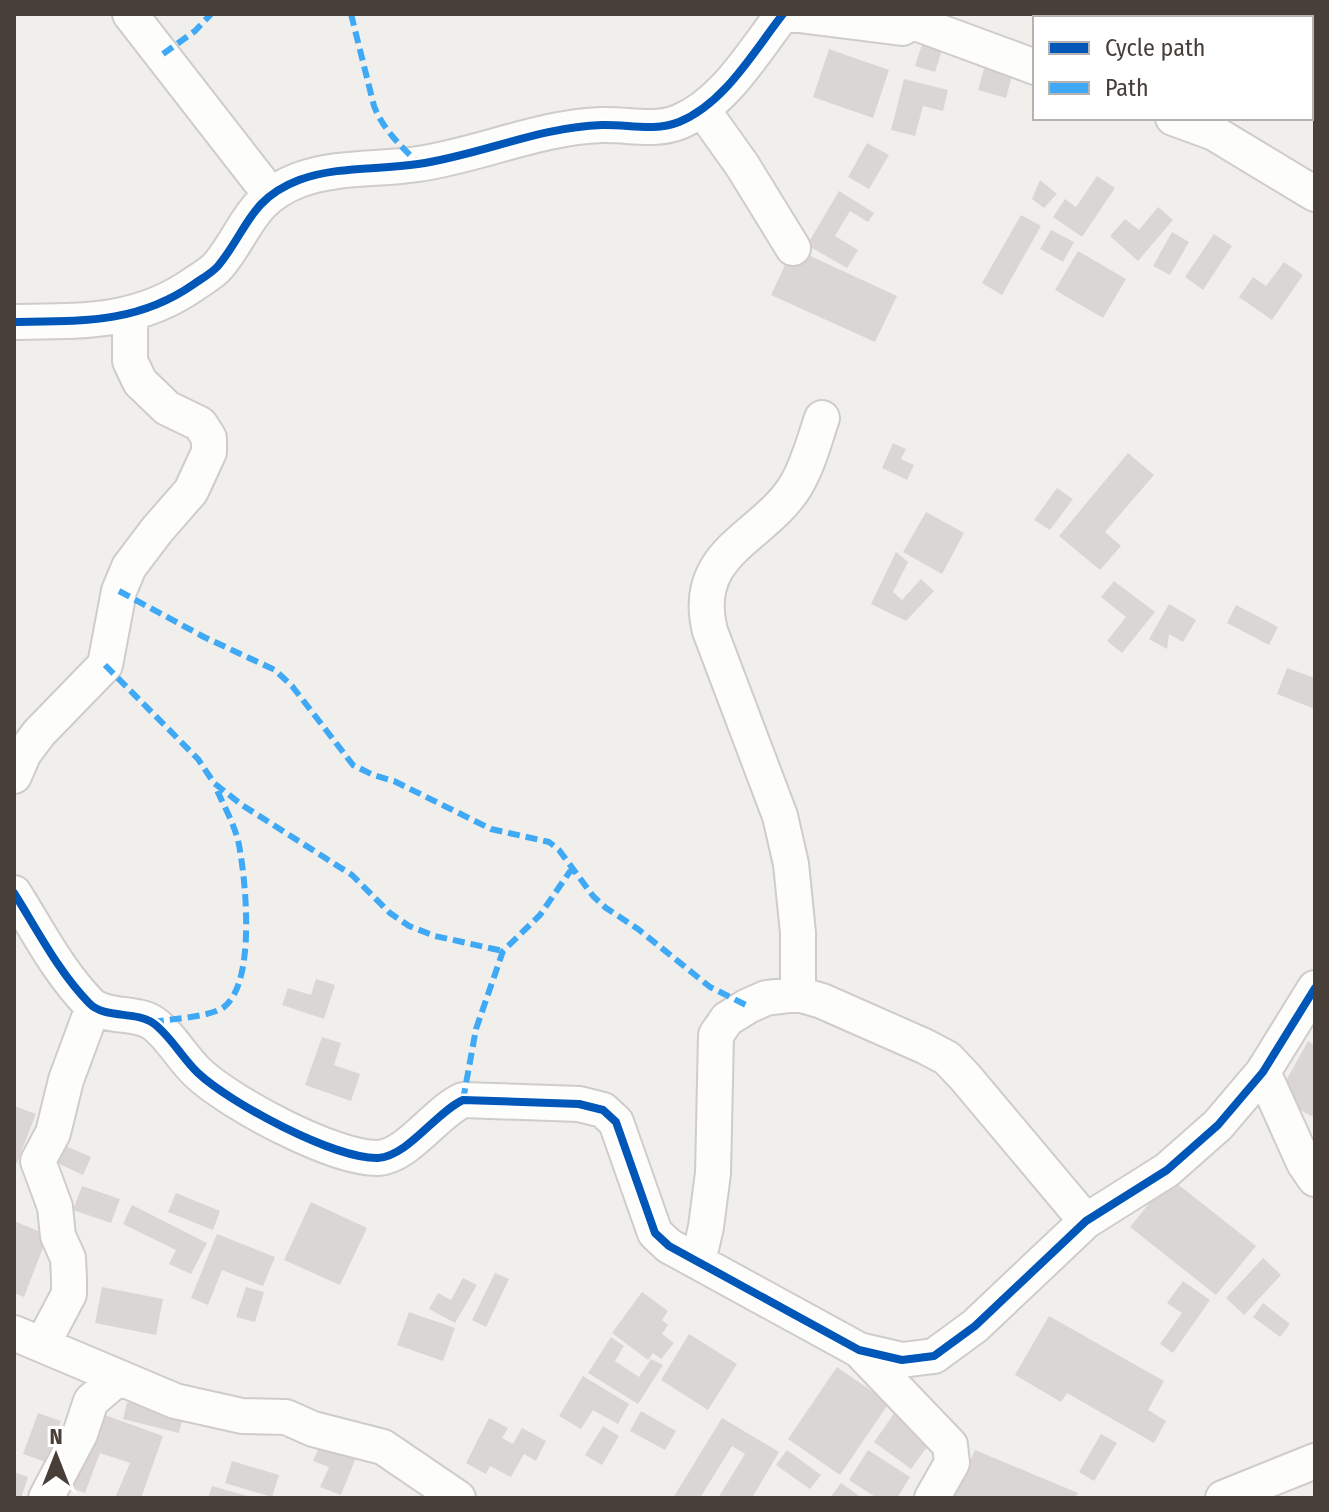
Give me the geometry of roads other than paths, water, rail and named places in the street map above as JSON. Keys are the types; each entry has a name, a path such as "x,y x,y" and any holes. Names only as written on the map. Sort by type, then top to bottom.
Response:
{"street":[{"path":"130,14 270,194"},
{"path":"14,322 86,321 130,315 174,298 217,268 243,226 270,194 299,180 335,171 419,164 538,135 601,125 641,128 678,123 720,94 783,14"},
{"path":"791,14 902,28 913,22 1033,66"},
{"path":"702,109 742,165 793,248"},
{"path":"1178,120 1214,133 1315,194"},
{"path":"14,776 24,753 39,733 105,665 119,591 129,567 191,491 209,452 209,438 200,424 167,408 140,382 130,361 130,315"},
{"path":"798,994 798,933 786,840 780,816 710,631 707,613 711,579 717,565 729,549 772,512 796,486 822,418"},
{"path":"14,893 56,965 93,1007 152,1022 198,1072 227,1097 336,1150 377,1158 393,1155 448,1107 463,1100 579,1104 603,1110 616,1122 655,1233 669,1246 859,1350 902,1360 934,1356 975,1326 1086,1221 1167,1170 1218,1125 1263,1072 1315,988"},
{"path":"698,1262 713,1173 716,1035 727,1019 748,1006 766,998 798,994 822,1001 947,1058 1086,1221"},
{"path":"93,1007 66,1080 53,1133 38,1161 55,1207 58,1236 68,1258 69,1294 28,1339 175,1401 242,1416 286,1417 313,1429 383,1447 458,1498"},
{"path":"1263,1072 1304,1163 1315,1179"},
{"path":"859,1350 950,1445 952,1463 932,1498"},
{"path":"46,1498 80,1434 91,1401 118,1378"},
{"path":"1223,1498 1315,1461"}]}
